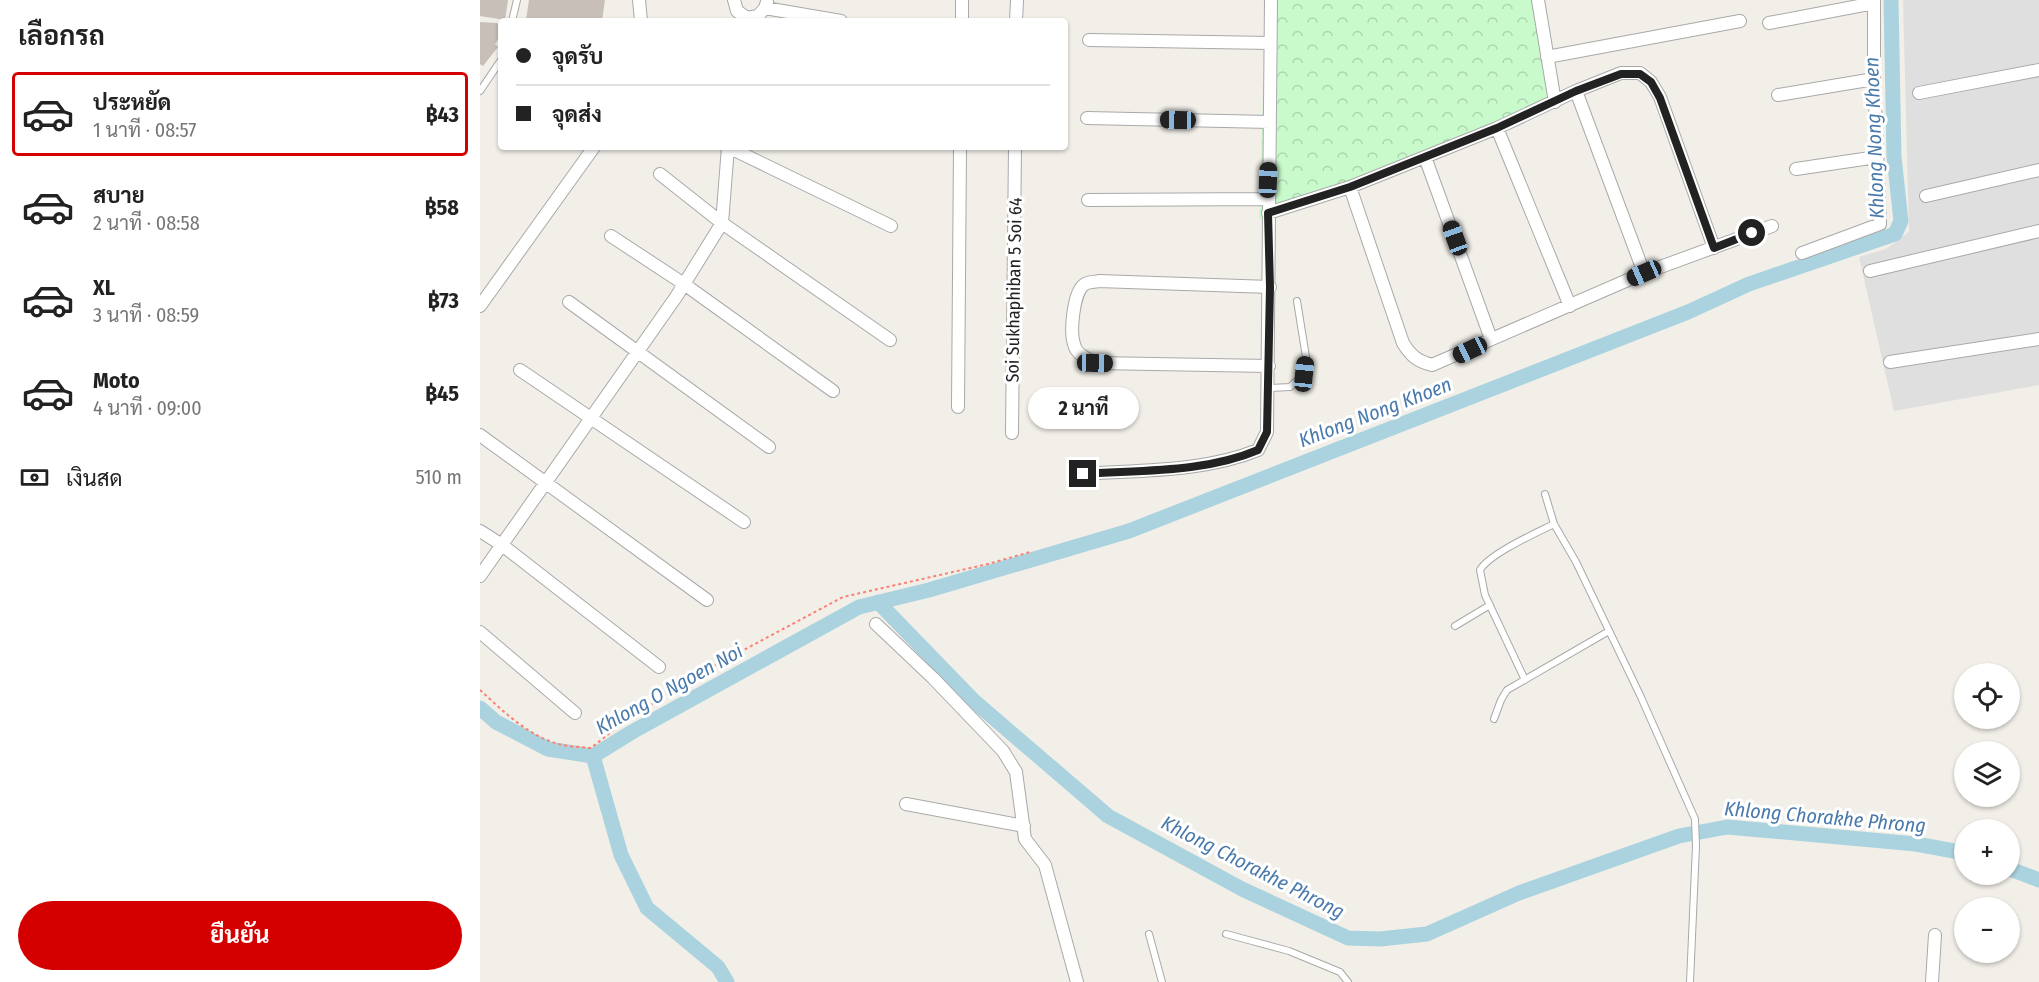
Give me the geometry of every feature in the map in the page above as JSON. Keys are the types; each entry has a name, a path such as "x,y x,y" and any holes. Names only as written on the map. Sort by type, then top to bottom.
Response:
{"street":[{"path":"639,0 640,18"},
{"path":"734,0 737,11 745,18"},
{"path":"962,0 962,18"},
{"path":"1016,18 1017,0"},
{"path":"1083,474 1178,468 1224,462 1258,450 1267,432 1271,0"},
{"path":"1538,0 1555,102"},
{"path":"1769,23 1874,2 1874,79 1880,224 1802,253"},
{"path":"750,18 758,16 766,4 829,18"},
{"path":"1547,57 1740,21"},
{"path":"1089,40 1270,43"},
{"path":"1918,93 2039,70"},
{"path":"1268,213 1350,187 1497,128 1576,91 1621,74 1640,74 1651,82 1660,98 1714,248"},
{"path":"1778,95 1874,79"},
{"path":"1576,91 1644,273"},
{"path":"1087,118 1270,122"},
{"path":"1497,128 1570,306"},
{"path":"480,306 592,150"},
{"path":"480,576 684,284 722,223 728,150"},
{"path":"734,150 891,226"},
{"path":"958,407 960,150"},
{"name":"Soi Sukhaphiban 5 Soi 64","path":"1012,433 1015,150"},
{"path":"1425,157 1491,339"},
{"path":"1796,169 1877,157"},
{"path":"1926,196 2039,170"},
{"path":"660,174 722,223 890,340"},
{"path":"1350,187 1403,343 1418,362 1432,365 1644,273 1772,225"},
{"path":"1088,200 1268,199"},
{"path":"1870,271 2039,231"},
{"path":"611,236 684,284 833,391"},
{"path":"1269,366 1095,363 1083,357 1074,346 1073,327 1078,291 1085,284 1099,281 1270,287"},
{"path":"569,302 769,447"},
{"path":"1890,362 2039,339"},
{"path":"520,370 744,522"},
{"path":"480,435 707,600"},
{"path":"480,531 502,545 659,667"},
{"path":"876,624 933,678 1003,751 1016,772 1025,838 1045,865 1077,982"},
{"path":"480,632 575,713"},
{"path":"906,804 1024,826"},
{"path":"1932,982 1935,935"}],"lane":[{"path":"513,18 517,0"},
{"path":"480,91 498,64"},
{"path":"1268,388 1290,387 1304,374 1306,357 1298,301"},
{"path":"1545,494 1554,524 1576,562 1695,819 1696,846 1690,982"},
{"path":"1525,680 1490,605 1480,579 1480,570 1483,564 1494,556 1554,524"},
{"path":"1455,626 1490,605"},
{"path":"1494,719 1507,690 1609,632"},
{"path":"1149,934 1162,982"},
{"path":"1226,934 1289,951 1340,972 1348,982"}],"path":[{"path":"480,690 510,717 534,734 561,744 591,748 621,724 695,676 843,597 988,564 1030,552"}],"shaded area":[{"path":"1903,0 2039,0 2039,385 1894,411 1859,257 1886,249 1909,232"}],"green space":[{"path":"1266,0 1535,0 1552,102 1259,220"}],"building":[{"path":"480,0 508,0 505,18 480,16"},
{"path":"529,0 605,0 602,18 526,18"},
{"path":"480,22 497,23 498,40 495,44 498,47 483,66 480,64"}],"waterway":[{"name":"Khlong Nong Khoen","path":"480,708 496,722 548,749 593,756 632,732 859,607 929,590 1129,531 1688,312 1749,284 1895,234 1901,221 1894,157 1891,0"},
{"name":"Khlong Chorakhe Phrong","path":"878,602 974,701 1108,816 1242,889 1348,938 1380,939 1427,934 1519,893 1679,836 1727,827 1916,844 1954,851"},
{"path":"593,756 621,855 647,908 718,967 727,982"},
{"name":"Khlong Chorakhe Phrong","path":"2020,873 2039,880"}],"route":[{"path":"1083,474 1178,468 1224,462 1258,450 1267,432 1270,287 1268,213 1350,187 1497,128 1576,91 1621,74 1640,74 1651,82 1660,98 1714,248 1752,233"}],"water label":[{"name":"Khlong O Ngoen Noi","path":"669,689"}]}
